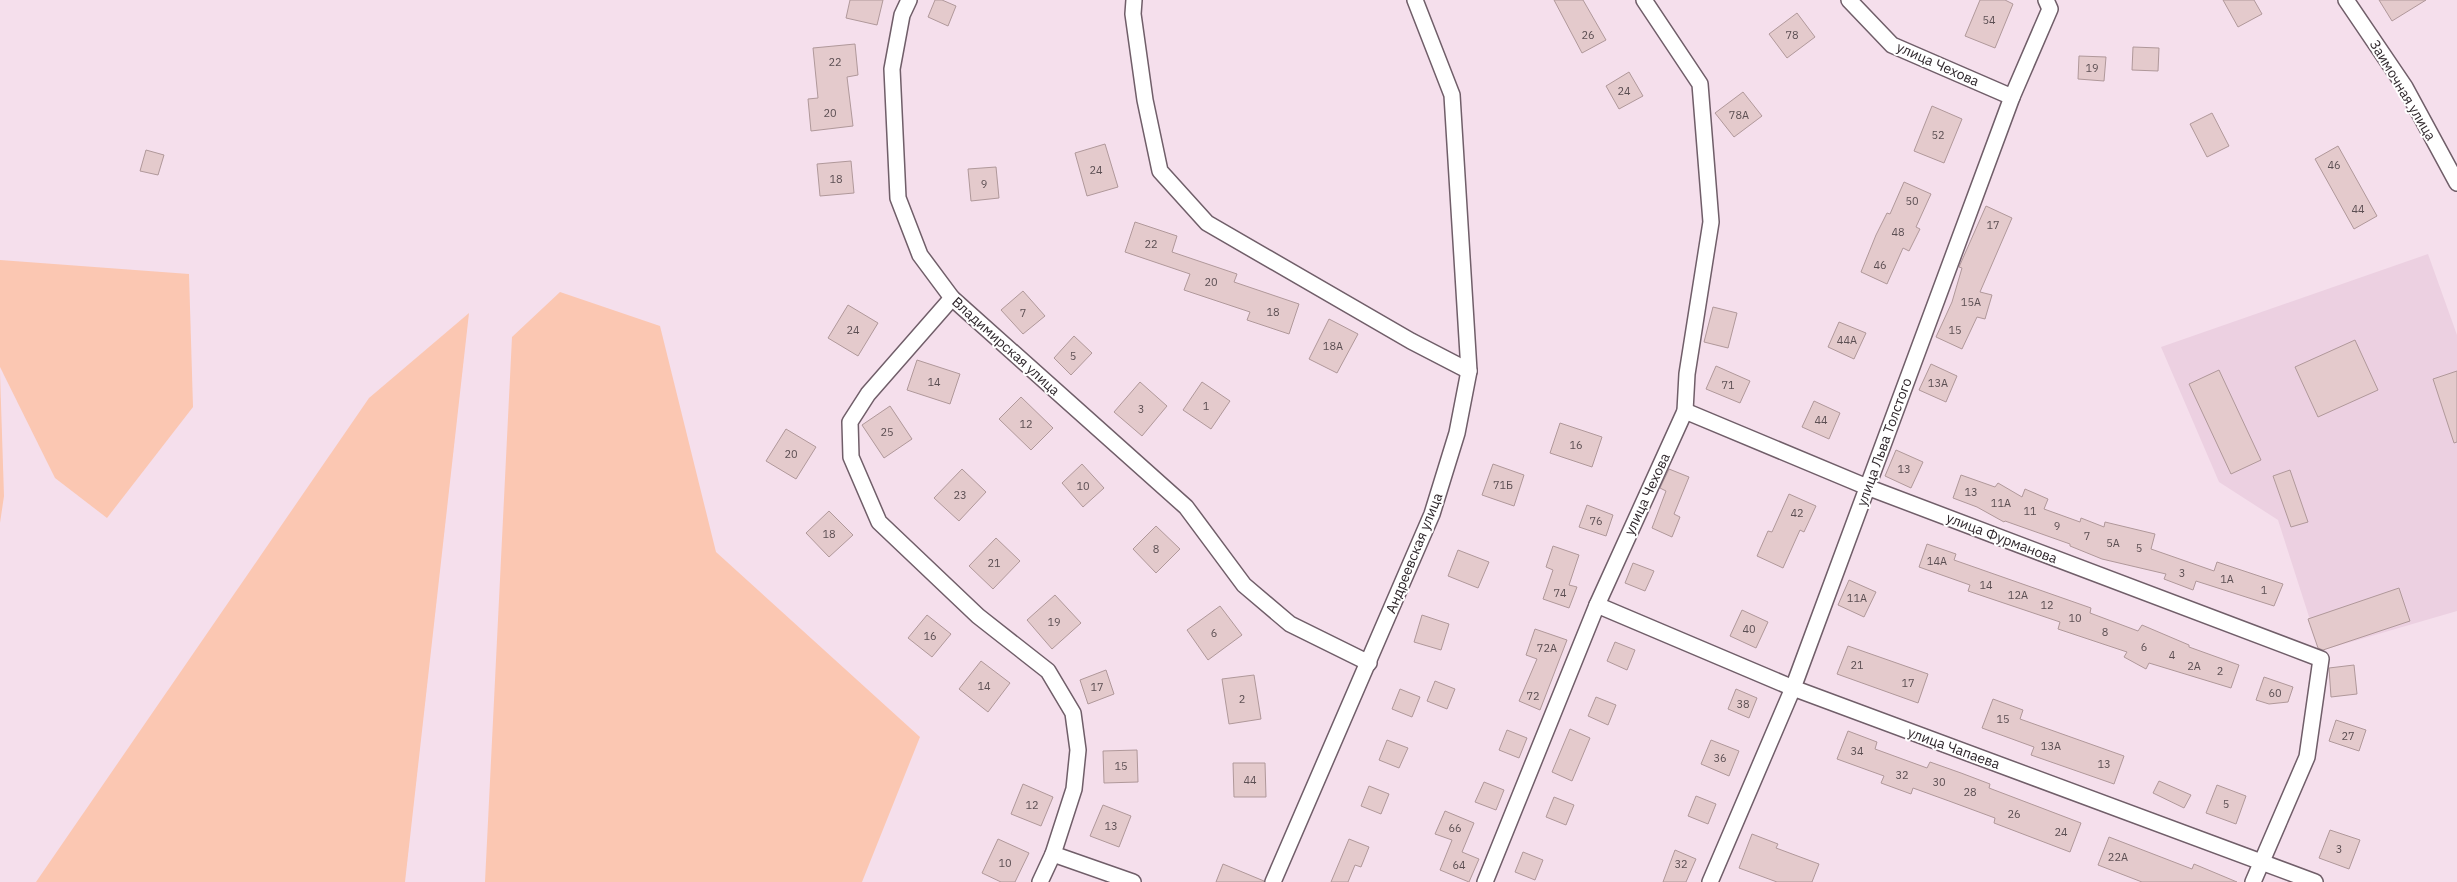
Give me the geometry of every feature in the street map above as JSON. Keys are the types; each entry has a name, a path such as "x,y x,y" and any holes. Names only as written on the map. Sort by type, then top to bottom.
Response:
{"street":[{"name":"Владимирская улица","path":"909,0 902,15 892,69 898,198 920,255 952,298 1186,507 1244,585 1290,624 1369,663"},
{"path":"1134,0 1133,14 1145,100 1160,171 1208,223 1411,341 1469,371"},
{"name":"Андреевская улица","path":"1273,882 1432,514 1457,432 1469,371 1452,95 1415,0"},
{"name":"улица Чехова","path":"1485,882 1596,605 1685,412 1687,374 1711,222 1700,84 1644,0"},
{"name":"улица Чехова","path":"1849,0 1892,44 2012,97"},
{"name":"улица Льва Толстого","path":"1710,882 1793,688 2012,97 2050,9 2046,0"},
{"name":"Заимочная улица","path":"2346,0 2405,87 2457,182"},
{"path":"952,298 868,394 850,422 851,457 879,522 978,616 1048,671 1073,713 1078,750 1074,789 1053,854 1040,882"},
{"name":"улица Фурманова","path":"1685,412 1867,487 2321,659 2307,757 2261,861"},
{"name":"улица Чапаева","path":"1596,605 1793,688 2315,882"},
{"path":"1053,854 1133,882"},
{"path":"2253,882 2261,861"}],"shaded area":[{"path":"2428,254 2457,335 2457,611 2320,651 2278,520 2219,482 2161,347"},
{"path":"0,260 189,274 193,407 107,518 55,478 0,367"},
{"path":"560,292 660,326 716,552 920,737 862,882 485,882 512,337"},
{"path":"469,313 405,882 36,882 369,398"},
{"path":"0,373 4,496 0,523"}],"building":[{"path":"850,0 883,0 877,25 846,18"},
{"path":"935,0 942,0 956,6 948,26 928,17"},
{"path":"1554,0 1583,0 1606,40 1582,53"},
{"path":"1980,0 2005,0 2013,4 1995,48 1965,36"},
{"path":"2223,0 2254,0 2262,14 2238,27"},
{"path":"2379,0 2426,0 2392,21"},
{"path":"1797,13 1815,37 1787,58 1769,34"},
{"path":"855,44 858,75 847,77 853,126 811,131 808,99 818,98 813,48"},
{"path":"2133,47 2159,48 2158,71 2132,70"},
{"path":"2079,56 2106,57 2104,81 2078,79"},
{"path":"1629,72 1643,96 1619,109 1606,86"},
{"path":"1743,92 1762,116 1734,137 1715,113"},
{"path":"1932,106 1962,119 1944,163 1914,151"},
{"path":"2212,113 2229,146 2207,157 2190,124"},
{"path":"1105,144 1118,187 1087,196 1075,153"},
{"path":"2338,146 2377,216 2354,229 2315,159"},
{"path":"146,150 164,155 158,175 140,171"},
{"path":"851,161 854,193 820,196 817,164"},
{"path":"996,167 999,198 971,201 968,169"},
{"path":"1904,182 1931,194 1916,227 1920,229 1909,251 1903,248 1887,284 1861,272 1876,235 1887,213 1890,214"},
{"path":"1986,206 2012,218 1980,292 1992,295 1985,319 1977,317 1962,349 1936,337 1952,302 1962,268 1959,267"},
{"path":"1135,222 1177,236 1172,252 1237,274 1234,282 1299,304 1289,334 1247,320 1250,312 1184,290 1190,274 1125,252"},
{"path":"1023,291 1045,316 1023,334 1001,310"},
{"path":"848,305 878,323 858,356 828,338"},
{"path":"1713,307 1737,313 1728,348 1704,342"},
{"path":"1329,319 1358,334 1337,373 1309,359"},
{"path":"1839,322 1866,333 1854,359 1828,347"},
{"path":"1074,336 1092,353 1071,375 1054,358"},
{"path":"2355,340 2378,390 2318,417 2295,367"},
{"path":"917,360 960,374 950,404 907,390"},
{"path":"1931,364 1957,376 1946,402 1919,390"},
{"path":"1716,366 1750,381 1740,403 1706,389"},
{"path":"2219,370 2261,460 2231,474 2189,384"},
{"path":"2457,371 2457,442 2454,443 2433,379"},
{"path":"1140,382 1167,406 1142,436 1114,412"},
{"path":"1202,382 1230,401 1211,429 1183,410"},
{"path":"1021,397 1053,428 1031,450 999,419"},
{"path":"1814,401 1840,413 1829,439 1802,427"},
{"path":"890,406 912,439 884,458 862,425"},
{"path":"1560,423 1602,437 1592,467 1550,453"},
{"path":"786,429 816,447 796,479 766,461"},
{"path":"1896,450 1923,462 1911,488 1885,476"},
{"path":"1082,464 1104,488 1083,507 1062,483"},
{"path":"1493,464 1524,475 1514,506 1482,495"},
{"path":"962,469 986,492 959,521 934,498"},
{"path":"1669,469 1689,477 1674,514 1680,517 1672,537 1652,528 1666,491 1660,488"},
{"path":"2290,470 2308,522 2291,527 2273,476"},
{"path":"1961,475 1995,487 1998,483 2022,497 2025,489 2048,499 2044,509 2080,522 2081,518 2104,527 2105,522 2155,534 2151,549 2214,571 2217,562 2283,584 2274,606 2196,581 2193,590 2164,579 2166,574 2102,559 2070,546 2070,544 2004,522 1977,507 1953,498"},
{"path":"1789,494 1816,506 1804,532 1800,530 1783,568 1757,556 1768,531 1772,532"},
{"path":"1587,505 1613,515 1606,536 1579,527"},
{"path":"829,511 853,535 829,557 806,533"},
{"path":"1156,526 1180,549 1156,573 1133,549"},
{"path":"996,538 1020,561 993,589 969,566"},
{"path":"1927,544 1956,554 1954,560 2091,608 2090,613 2138,631 2142,625 2189,645 2189,647 2239,665 2231,688 2149,663 2146,669 2124,657 2127,652 2058,629 2060,622 1968,591 1970,585 1919,567"},
{"path":"1553,546 1579,555 1569,585 1577,587 1569,608 1543,599 1553,570 1546,567"},
{"path":"1458,550 1489,562 1478,588 1448,576"},
{"path":"1633,563 1654,571 1645,591 1625,583"},
{"path":"1849,580 1876,592 1864,617 1838,605"},
{"path":"2399,588 2410,621 2323,650 2318,648 2308,619"},
{"path":"1055,595 1081,623 1052,649 1027,620"},
{"path":"1220,606 1242,635 1208,660 1187,630"},
{"path":"1742,610 1768,622 1756,648 1730,636"},
{"path":"927,615 951,634 932,657 908,638"},
{"path":"1422,615 1449,624 1441,650 1414,642"},
{"path":"1535,629 1567,640 1540,710 1519,701 1537,659 1526,655"},
{"path":"1615,642 1635,650 1627,670 1607,661"},
{"path":"1848,646 1928,674 1918,703 1837,674"},
{"path":"981,661 1010,683 988,712 959,689"},
{"path":"2354,665 2357,694 2331,697 2329,668"},
{"path":"1106,670 1114,694 1088,704 1080,680"},
{"path":"1254,675 1261,719 1229,724 1222,679"},
{"path":"2264,677 2293,687 2288,702 2269,704 2256,700"},
{"path":"1435,681 1455,689 1447,709 1427,701"},
{"path":"1400,689 1420,697 1412,717 1392,709"},
{"path":"1736,689 1757,698 1749,718 1728,709"},
{"path":"1596,697 1616,705 1608,725 1588,716"},
{"path":"1993,699 2023,710 2020,719 2124,756 2114,784 2031,755 2034,747 1982,728"},
{"path":"2336,720 2366,730 2359,751 2329,741"},
{"path":"1570,729 1590,738 1572,781 1552,772"},
{"path":"1507,730 1527,738 1519,758 1499,750"},
{"path":"1848,731 1877,742 1875,749 1927,768 1930,762 1961,773 1990,784 1989,788 2081,823 2070,852 1994,823 1995,818 1949,801 1913,788 1911,794 1881,783 1884,776 1837,759"},
{"path":"1387,740 1408,748 1399,768 1379,760"},
{"path":"1711,740 1739,751 1729,776 1701,764"},
{"path":"1137,750 1138,782 1104,783 1103,751"},
{"path":"1233,763 1265,763 1266,797 1234,797"},
{"path":"2159,781 2191,795 2184,808 2153,793"},
{"path":"1484,782 1504,790 1496,810 1475,802"},
{"path":"1023,784 1053,797 1041,826 1011,814"},
{"path":"2217,785 2246,796 2236,824 2206,813"},
{"path":"1369,786 1389,794 1381,814 1361,806"},
{"path":"1696,796 1716,804 1708,824 1688,816"},
{"path":"1554,797 1574,805 1566,825 1546,817"},
{"path":"1103,805 1131,816 1119,847 1090,836"},
{"path":"1445,811 1474,823 1462,852 1479,859 1469,882 1440,870 1452,840 1435,834"},
{"path":"2330,830 2360,840 2349,869 2319,858"},
{"path":"1752,834 1778,844 1776,848 1819,864 1812,882 1777,882 1739,868"},
{"path":"2109,837 2192,869 2194,864 2237,882 2142,882 2098,865"},
{"path":"998,839 1029,853 1015,882 1001,882 982,873"},
{"path":"1349,839 1369,847 1361,867 1355,865 1348,882 1331,882"},
{"path":"1675,850 1696,859 1686,882 1663,882"},
{"path":"1523,852 1543,860 1535,880 1515,872"},
{"path":"1223,864 1264,881 1264,882 1216,882"}]}
